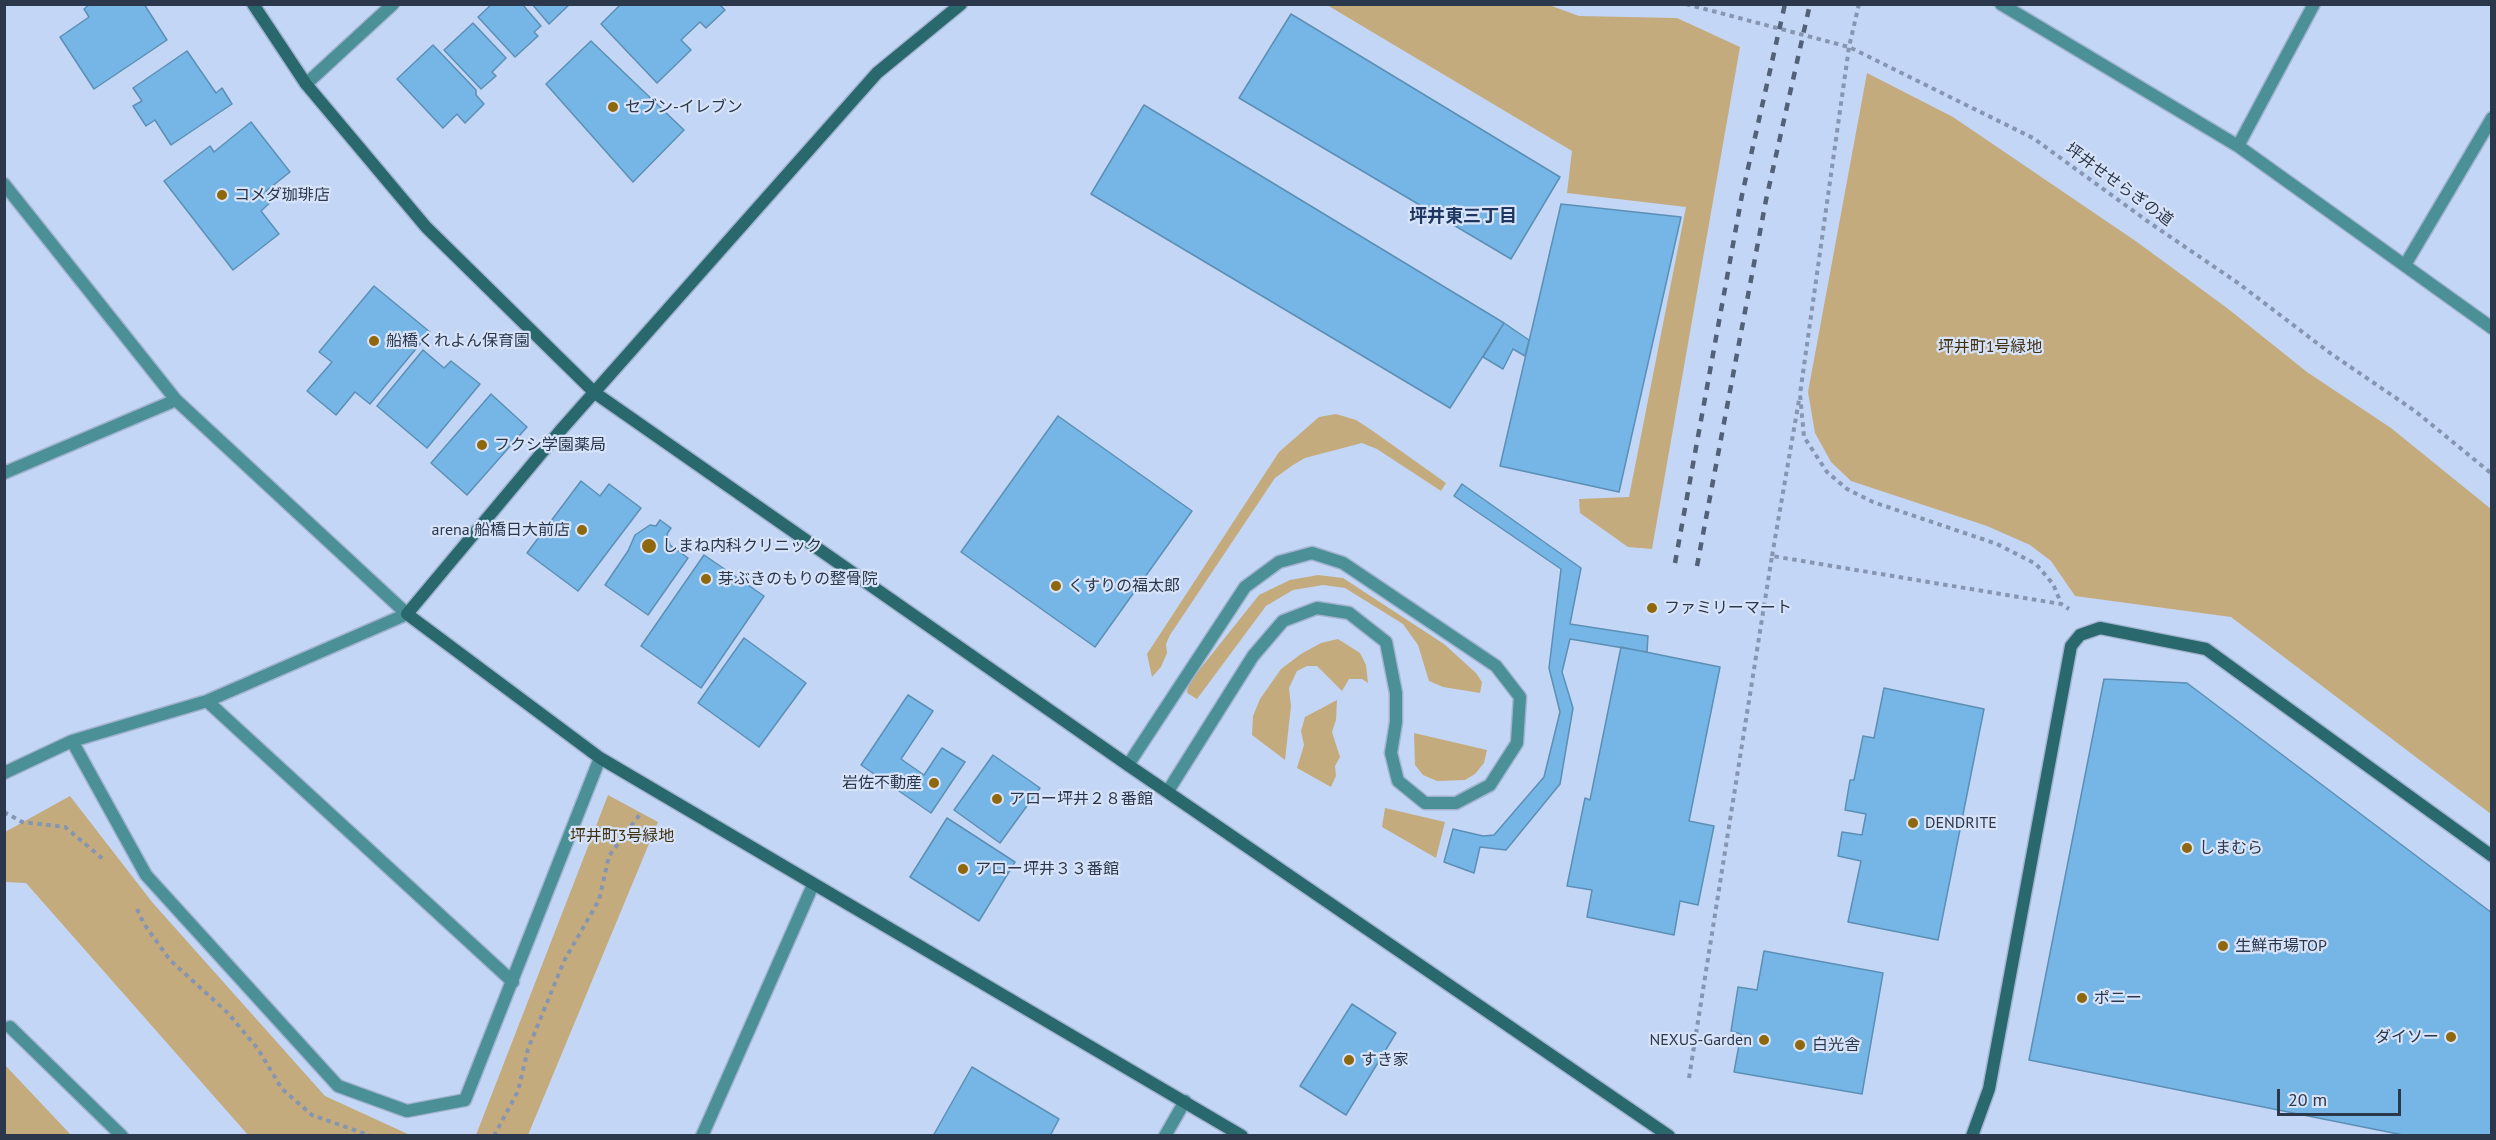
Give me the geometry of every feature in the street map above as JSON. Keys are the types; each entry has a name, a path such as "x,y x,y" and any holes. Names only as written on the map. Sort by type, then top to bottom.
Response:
{"street":[{"path":"253,4 306,84 426,227 595,393 1128,765 1669,1136"},
{"path":"306,84 393,4"},
{"path":"4,773 72,741 207,701 407,614 560,431 877,73 961,4"},
{"path":"2001,4 2238,146 2492,328"},
{"path":"2238,146 2314,4"},
{"path":"2405,265 2492,118"},
{"path":"4,184 176,400 407,614 600,758 1242,1136"},
{"path":"4,473 176,400"},
{"path":"1128,765 1245,587 1279,561 1312,553 1343,563 1496,666 1520,697 1517,743 1490,785 1456,803 1425,803 1398,781 1391,753 1396,722 1396,693 1386,642 1349,613 1317,608 1283,621 1253,656 1168,791"},
{"path":"1972,1136 1989,1089 2071,646 2080,635 2100,628 2206,649 2492,856"},
{"path":"207,701 513,982"},
{"path":"72,741 146,875 338,1086 407,1111 465,1100 600,758"},
{"path":"702,1136 813,885"},
{"path":"10,1027 122,1136"},
{"path":"1165,1136 1185,1101"}],"path":[{"name":"坪井せせらぎの道","path":"1686,4 1850,47 2033,138 2150,224 2238,283 2330,353 2415,411 2492,474"},
{"path":"1689,1078 1800,394 1850,47 1859,4"},
{"path":"1800,394 1804,437 1827,472 1847,489 1873,502 1997,544 2036,564 2053,584 2061,604"},
{"path":"1772,556 2061,604 2100,628"},
{"path":"4,812 22,822 65,827 104,860"},
{"path":"494,1136 518,1091 528,1049 564,961 599,900 609,856 640,813"},
{"path":"135,904 144,924 170,960 228,1013 258,1049 282,1089 312,1115 371,1136"}],"green space":[{"path":"1327,5 1549,5 1579,16 1677,18 1740,47 1652,549 1628,547 1580,513 1579,499 1629,497 1686,207 1567,193 1572,151"},
{"name":"坪井町1号緑地","path":"1867,73 1953,117 2137,242 2227,308 2307,372 2391,428 2491,509 2491,814 2231,617 2075,596 2051,561 2030,545 1987,526 1851,481 1831,462 1815,433 1808,392"},
{"path":"1336,414 1356,420 1446,483 1441,491 1377,449 1362,443 1305,458 1293,465 1275,478 1170,635 1166,644 1167,653 1161,667 1152,677 1147,654 1279,452 1319,417"},
{"path":"1318,575 1343,578 1444,644 1476,673 1482,682 1480,693 1443,687 1429,681 1418,645 1403,624 1345,588 1323,585 1293,590 1266,606 1197,699 1187,693 1188,684 1259,595 1290,580"},
{"path":"1338,639 1360,653 1366,665 1368,683 1362,679 1349,679 1342,691 1317,666 1307,666 1297,671 1289,688 1291,706 1285,760 1252,735 1253,716 1260,699 1281,669 1321,643"},
{"path":"1337,700 1336,720 1332,732 1340,757 1335,766 1336,776 1331,787 1297,768 1304,745 1301,731 1305,717"},
{"path":"1414,733 1487,750 1484,763 1475,774 1465,780 1437,781 1423,775 1415,765"},
{"name":"坪井町3号緑地","path":"608,795 658,822 528,1135 476,1135"},
{"path":"70,796 152,902 325,1096 410,1135 248,1135 26,883 5,882 5,832"},
{"path":"1385,808 1445,822 1436,858 1382,827"},
{"path":"5,1065 71,1135 5,1135"}],"building":[{"path":"90,4 144,4 167,40 94,89 60,37 89,17 84,9"},
{"path":"492,4 522,4 541,26 534,32 538,36 515,57 478,17"},
{"path":"532,4 570,4 549,24"},
{"path":"621,4 719,4 725,10 706,28 700,22 681,40 691,50 657,83 601,24"},
{"path":"1291,14 1560,177 1511,259 1239,98"},
{"path":"473,23 506,58 492,72 496,76 481,89 444,50"},
{"name":"セブン-イレブン","path":"591,41 684,130 633,182 546,84"},
{"path":"433,45 476,90 476,95 484,104 465,123 457,114 443,128 397,79"},
{"path":"187,51 216,93 222,88 232,104 171,145 155,120 146,126 133,106 142,101 133,88"},
{"path":"1144,105 1504,323 1450,408 1091,194"},
{"name":"コメダ珈琲店","path":"251,122 290,172 266,191 274,199 261,211 279,234 233,270 164,181 210,146 214,152"},
{"path":"1561,204 1681,217 1619,492 1500,466"},
{"path":"374,286 430,332 370,404 355,392 336,415 307,391 332,362 319,352"},
{"path":"1504,323 1529,340 1525,356 1513,349 1503,369 1483,357"},
{"path":"423,350 444,368 451,361 480,384 427,448 377,406"},
{"path":"491,394 527,427 467,495 431,463"},
{"path":"1058,416 1192,511 1095,647 961,552"},
{"path":"581,481 600,496 609,484 641,508 578,591 527,553"},
{"path":"1462,484 1581,568 1570,624 1648,636 1647,652 1570,639 1562,672 1573,708 1560,784 1506,850 1480,847 1474,873 1444,862 1453,829 1483,836 1494,835 1544,777 1560,712 1549,668 1561,569 1454,496"},
{"path":"660,520 671,528 667,534 670,545 688,558 648,615 605,585 628,551 635,535 650,525 656,526"},
{"path":"704,555 764,596 701,688 641,646"},
{"path":"744,638 806,683 759,747 698,703"},
{"path":"1621,647 1720,667 1689,821 1714,826 1698,905 1680,901 1674,935 1587,917 1592,890 1567,886 1585,798 1590,800"},
{"path":"2104,679 2187,683 2492,913 2492,1136 2408,1136 2029,1060"},
{"name":"DENDRITE","path":"1884,688 1984,709 1938,940 1848,922 1861,861 1838,856 1842,832 1862,835 1866,814 1845,810 1850,780 1854,780 1863,736 1874,738"},
{"path":"908,695 933,711 901,759 924,775 942,748 965,762 931,813 861,765"},
{"name":"アロー坪井２８番館","path":"993,755 1040,788 1000,843 954,810"},
{"name":"アロー坪井３３番館","path":"947,818 1015,862 979,921 910,877"},
{"path":"1764,951 1883,973 1862,1094 1734,1072 1741,1034 1731,1031 1738,987 1757,990"},
{"name":"すき家","path":"1352,1004 1396,1033 1346,1115 1300,1086"},
{"path":"972,1067 1059,1119 1050,1136 933,1136"}],"railway":[{"path":"1675,563 1742,195 1785,4"},
{"path":"1697,566 1766,200 1810,4"}],"place":[{"name":"セブン-イレブン","path":"613,107"},
{"name":"コメダ珈琲店","path":"222,195"},
{"name":"船橋くれよん保育園","path":"374,341"},
{"name":"フクシ学園薬局","path":"482,445"},
{"name":"arena 船橋日大前店","path":"582,530"},
{"name":"しまね内科クリニック","path":"649,546"},
{"name":"芽ぶきのもりの整骨院","path":"706,579"},
{"name":"くすりの福太郎","path":"1056,586"},
{"name":"ファミリーマート","path":"1652,608"},
{"name":"岩佐不動産","path":"934,783"},
{"name":"アロー坪井２８番館","path":"997,799"},
{"name":"DENDRITE","path":"1913,823"},
{"name":"しまむら","path":"2187,848"},
{"name":"アロー坪井３３番館","path":"963,869"},
{"name":"生鮮市場TOP","path":"2223,946"},
{"name":"ポニー","path":"2082,998"},
{"name":"ダイソー","path":"2451,1037"},
{"name":"NEXUS-Garden","path":"1764,1040"},
{"name":"白光舎","path":"1800,1045"},
{"name":"すき家","path":"1349,1060"}],"district":[{"name":"坪井東三丁目","path":"1463,217"}]}
